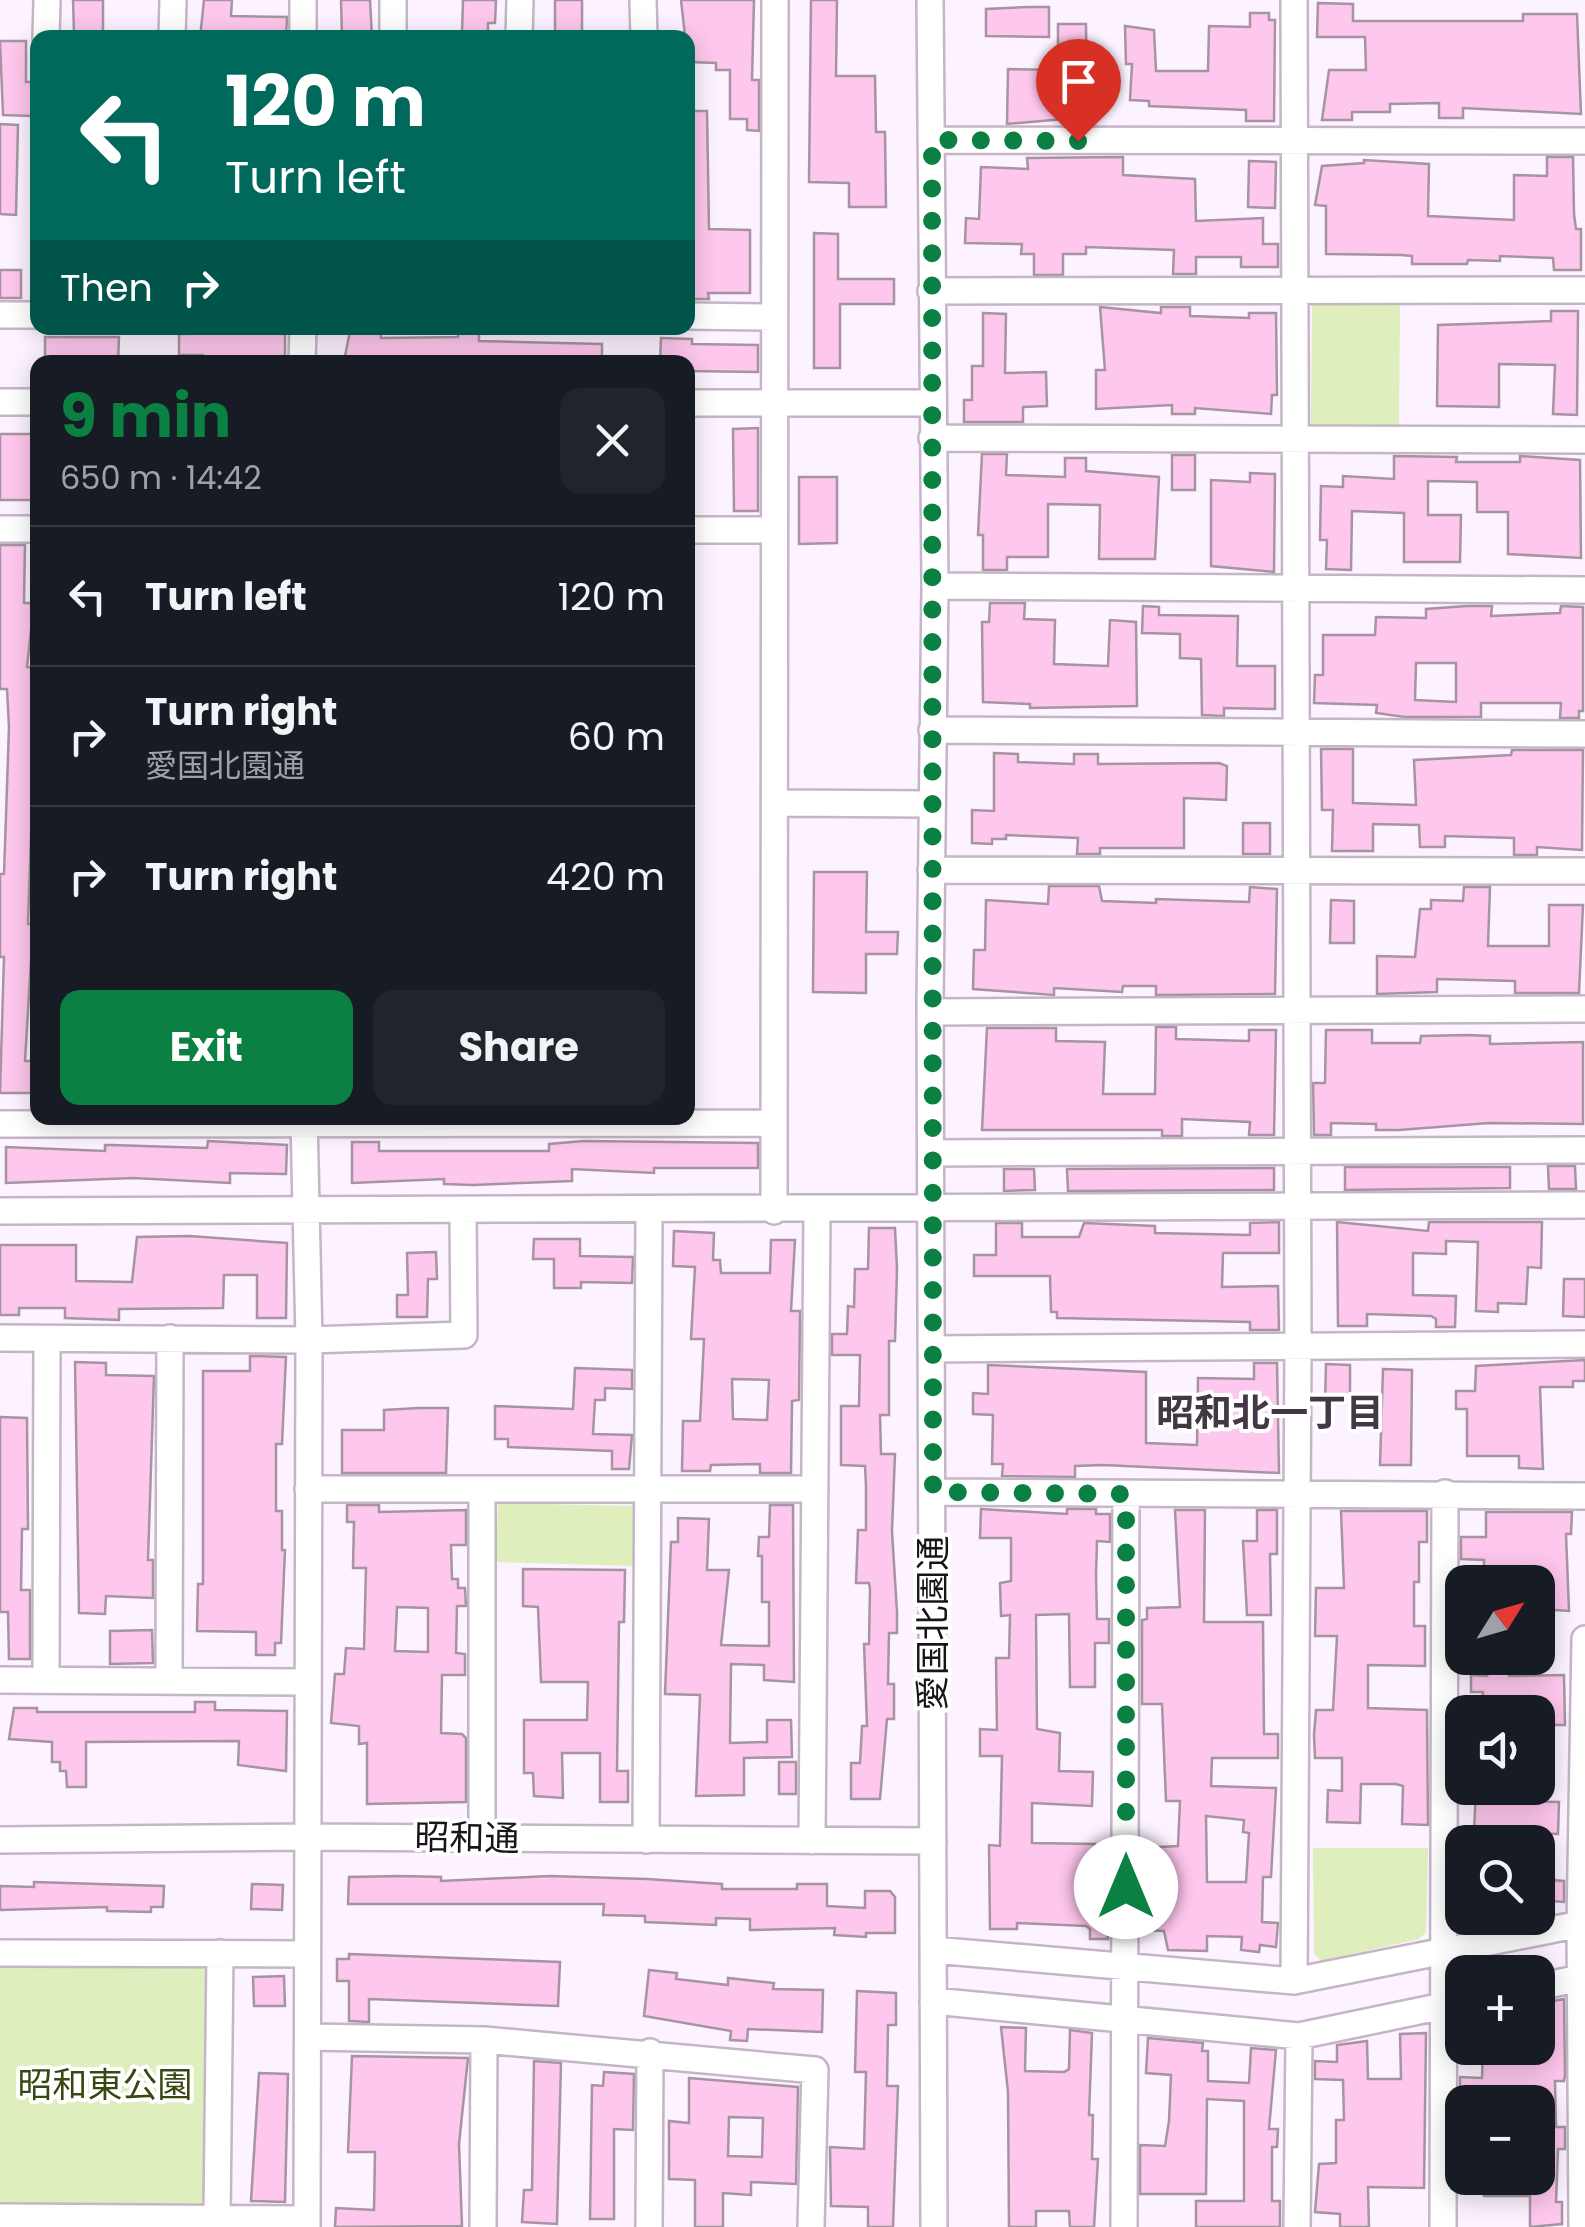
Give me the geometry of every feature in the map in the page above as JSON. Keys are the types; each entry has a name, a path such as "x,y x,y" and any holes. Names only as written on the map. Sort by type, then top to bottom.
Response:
{"street":[{"path":"46,0 46,30"},
{"path":"172,0 172,30"},
{"path":"303,0 303,30"},
{"path":"393,0 393,30"},
{"path":"520,0 520,30"},
{"path":"644,0 644,30"},
{"path":"774,1212 775,0"},
{"name":"愛国北園通","path":"930,0 935,586 930,1012 934,2227"},
{"path":"1294,0 1298,142 1294,437 1298,1152 1294,1981"},
{"path":"932,140 1585,141"},
{"path":"931,291 1585,290"},
{"path":"0,316 30,315"},
{"path":"695,316 773,317"},
{"path":"0,402 30,402"},
{"path":"695,403 931,403"},
{"path":"932,438 1585,440"},
{"path":"0,529 30,528"},
{"path":"695,530 773,530"},
{"path":"935,586 1585,590"},
{"path":"932,730 1585,734"},
{"path":"776,803 932,804"},
{"path":"931,870 1585,871"},
{"path":"930,1012 1585,1009"},
{"path":"0,1124 30,1122"},
{"path":"695,1122 774,1123"},
{"path":"0,2217 217,2216 307,2223 309,1340 304,1125"},
{"path":"931,1154 1585,1150"},
{"path":"0,1211 774,1212 1585,1205"},
{"path":"646,1840 648,1211"},
{"path":"812,1841 817,1211"},
{"path":"0,1338 309,1340 464,1335 463,1212"},
{"path":"168,1680 170,1338"},
{"path":"46,1680 47,1339"},
{"path":"932,1349 1585,1344"},
{"path":"308,1488 815,1490"},
{"path":"482,1490 482,1838"},
{"path":"933,1492 1585,1496"},
{"path":"1124,2227 1126,1494"},
{"path":"1445,1494 1445,1965"},
{"path":"1582,2227 1580,1924 1585,1639"},
{"path":"0,1680 307,1682"},
{"name":"昭和通","path":"0,1840 306,1836 933,1841"},
{"path":"933,1950 1294,1981 1580,1924"},
{"path":"217,2216 220,1953"},
{"path":"0,1954 306,1954"},
{"path":"1555,1983 1580,1978"},
{"path":"934,2001 1299,2036 1445,2006"},
{"path":"1297,2227 1299,2036"},
{"path":"308,2037 484,2040 650,2052 815,2070 811,2227"},
{"path":"483,2227 484,2040"},
{"path":"649,2227 650,2052"},
{"path":"1443,2227 1450,2065"}],"green space":[{"path":"1312,301 1400,303 1399,425 1311,424"},
{"path":"498,1503 635,1506 634,1566 496,1562"},
{"path":"1313,1848 1428,1848 1426,1932 1419,1939 1321,1961 1314,1954"},
{"name":"昭和東公園","path":"0,1960 212,1960 208,2209 0,2209"}],"building":[{"path":"73,0 103,0 103,30 74,30"},
{"path":"204,0 232,0 231,16 287,17 286,30 201,30"},
{"path":"341,0 370,0 372,30 342,30"},
{"path":"463,0 496,0 495,23 488,23 488,30 462,30"},
{"path":"555,0 582,0 582,30 555,30"},
{"path":"681,0 754,0 752,80 759,80 759,131 747,130 747,119 730,119 730,70 716,70 716,63 695,62 695,30 684,30"},
{"path":"811,0 837,0 836,76 875,76 876,132 885,132 886,207 849,207 849,183 809,182"},
{"path":"1318,3 1353,4 1353,21 1523,21 1523,14 1577,14 1581,114 1463,108 1463,118 1439,118 1439,103 1390,104 1390,112 1352,112 1352,120 1322,120 1329,70 1366,70 1365,37 1317,37"},
{"path":"1049,7 1049,37 986,36 986,9"},
{"path":"1250,13 1269,13 1269,20 1275,20 1274,121 1246,121 1246,110 1149,106 1149,101 1130,100 1132,64 1126,64 1125,26 1154,30 1156,71 1208,71 1209,26 1250,27"},
{"path":"1058,24 1086,24 1087,117 1007,124 1008,69 1058,70"},
{"path":"0,41 26,41 30,116 3,115"},
{"path":"695,111 707,111 709,229 750,230 750,293 708,293 709,299 695,299"},
{"path":"0,124 18,125 16,215 0,214"},
{"path":"1123,157 1123,175 1195,179 1196,221 1263,218 1263,244 1278,244 1278,267 1241,267 1241,257 1196,257 1196,274 1173,274 1174,250 1086,247 1086,254 1063,254 1063,275 1034,275 1034,254 1021,254 1022,244 965,243 966,218 979,219 981,167 1028,169 1027,158"},
{"path":"1547,157 1573,157 1574,214 1576,229 1581,229 1581,270 1554,270 1553,258 1500,256 1500,261 1468,260 1467,264 1412,264 1412,256 1326,254 1326,206 1315,205 1322,166 1364,160 1429,164 1428,216 1514,220 1514,175 1547,176"},
{"path":"1249,161 1276,162 1275,208 1248,207"},
{"path":"814,233 838,234 838,279 894,279 894,304 840,304 840,368 814,368"},
{"path":"0,270 21,270 21,298 0,298"},
{"path":"1100,307 1161,313 1161,307 1190,307 1190,316 1249,318 1249,313 1276,313 1277,395 1272,395 1271,414 1195,408 1195,414 1172,414 1172,405 1096,409 1096,370 1105,370"},
{"path":"1551,311 1578,311 1577,415 1553,414 1555,365 1499,364 1499,407 1437,406 1438,325 1551,321"},
{"path":"983,313 1006,314 1005,373 1046,372 1047,406 1023,407 1023,422 964,422 964,400 972,400 972,366 983,366"},
{"path":"179,335 285,335 285,355 179,355"},
{"path":"349,335 479,335 479,341 602,344 602,355 345,355"},
{"path":"45,337 119,337 118,355 45,355"},
{"path":"661,338 692,339 692,344 758,345 758,372 695,371 695,355 660,355"},
{"path":"758,428 758,511 734,511 733,429"},
{"path":"0,434 30,434 30,500 0,500"},
{"path":"982,454 1007,454 1006,475 1065,477 1065,458 1086,458 1086,471 1159,477 1155,559 1099,559 1100,505 1048,504 1048,557 1007,557 1007,570 983,570 983,535 978,535"},
{"path":"1172,455 1195,455 1195,490 1172,490"},
{"path":"1394,456 1457,457 1456,462 1520,462 1520,456 1580,460 1581,558 1508,554 1508,512 1477,512 1477,482 1428,481 1428,515 1461,515 1460,562 1404,562 1404,513 1352,511 1351,570 1326,569 1327,540 1320,540 1321,486 1343,487 1343,476 1394,479"},
{"path":"1250,473 1275,474 1274,572 1211,566 1211,480 1250,482"},
{"path":"799,477 837,477 837,543 799,544"},
{"path":"0,545 25,545 24,603 30,603 30,978 25,1061 30,1061 30,1093 0,1093 4,957 0,957 0,874 4,874 9,727 7,689 0,689"},
{"path":"990,603 1025,603 1024,619 1055,620 1054,664 1108,666 1110,620 1136,622 1137,706 1030,708 1030,704 983,702 982,622 989,622"},
{"path":"1143,606 1159,607 1159,615 1238,616 1237,666 1275,666 1275,709 1224,708 1224,716 1202,715 1201,659 1180,658 1180,634 1142,633"},
{"path":"1492,606 1491,616 1560,613 1561,606 1583,607 1583,711 1579,711 1579,718 1560,718 1561,703 1481,703 1481,717 1405,717 1376,713 1377,705 1314,703 1315,675 1323,675 1323,635 1375,635 1376,617 1426,618 1426,609","holes":["1416,663 1456,663 1456,702 1415,700"]},
{"path":"1321,749 1353,749 1353,803 1416,805 1414,760 1511,755 1512,750 1583,750 1582,850 1537,847 1537,855 1514,855 1514,838 1445,836 1445,847 1420,847 1419,825 1373,824 1373,851 1332,851 1333,810 1322,810"},
{"path":"994,753 1018,754 1018,762 1074,764 1074,754 1098,754 1098,764 1219,763 1227,766 1226,800 1184,798 1184,848 1100,848 1100,854 1077,854 1078,838 1006,835 1006,839 992,839 992,844 972,843 972,810 994,811"},
{"path":"1243,823 1270,823 1270,854 1243,854"},
{"path":"814,872 867,872 866,932 898,932 897,954 866,954 866,993 813,992"},
{"path":"1049,886 1099,886 1102,901 1156,903 1156,899 1249,902 1250,887 1277,889 1275,994 1156,995 1156,986 1123,986 1122,992 1054,988 1054,995 973,989 974,950 985,950 986,900 1048,904"},
{"path":"1464,887 1490,887 1488,946 1549,946 1549,905 1583,905 1579,993 1515,993 1515,981 1437,979 1437,992 1377,994 1377,956 1415,957 1420,909 1431,909 1431,900 1463,901"},
{"path":"1331,900 1354,901 1354,943 1330,943"},
{"path":"1156,1027 1176,1027 1176,1039 1249,1041 1249,1030 1276,1030 1274,1135 1249,1135 1250,1122 1182,1119 1182,1136 1162,1136 1162,1130 982,1130 987,1028 1056,1028 1056,1041 1105,1042 1103,1094 1155,1094"},
{"path":"1326,1030 1372,1030 1372,1043 1420,1043 1421,1036 1468,1035 1490,1036 1490,1044 1583,1042 1583,1124 1489,1123 1376,1130 1376,1124 1331,1123 1331,1135 1314,1135 1313,1083 1325,1083"},
{"path":"208,1141 287,1145 286,1174 230,1173 230,1183 133,1178 6,1183 6,1147 105,1151 105,1145 207,1148"},
{"path":"352,1142 379,1142 379,1151 549,1151 549,1144 758,1143 758,1168 654,1168 654,1173 572,1169 572,1181 473,1185 444,1184 444,1179 352,1183"},
{"path":"1548,1166 1575,1166 1576,1189 1549,1189"},
{"path":"1345,1167 1510,1167 1510,1188 1345,1190"},
{"path":"1274,1168 1274,1190 1068,1191 1067,1169"},
{"path":"1004,1169 1034,1169 1035,1190 1004,1191"},
{"path":"1279,1222 1279,1253 1223,1253 1222,1287 1278,1286 1279,1330 1250,1330 1250,1322 1057,1318 1057,1312 1051,1312 1050,1276 974,1276 974,1255 996,1255 996,1223 1022,1223 1022,1237 1079,1237 1084,1223 1155,1226 1155,1233 1250,1235 1250,1223"},
{"path":"1337,1222 1428,1231 1429,1222 1542,1222 1541,1268 1528,1267 1526,1304 1498,1303 1498,1312 1476,1311 1478,1242 1446,1241 1446,1254 1413,1253 1413,1295 1456,1296 1455,1327 1436,1327 1436,1319 1431,1316 1367,1314 1367,1326 1338,1326"},
{"path":"869,1228 895,1228 895,1341 889,1341 889,1415 880,1415 881,1454 895,1454 892,1531 897,1633 889,1633 888,1684 894,1684 894,1719 887,1719 880,1799 851,1799 851,1763 860,1763 862,1726 867,1726 864,1644 869,1644 870,1589 869,1583 856,1583 858,1530 866,1530 866,1486 865,1466 841,1465 841,1406 859,1406 860,1355 832,1355 832,1334 847,1334 848,1306 854,1307 855,1269 868,1269"},
{"path":"674,1231 714,1233 713,1260 720,1260 721,1273 770,1273 771,1240 795,1240 791,1311 800,1311 799,1400 792,1401 791,1473 760,1473 760,1464 711,1465 710,1471 682,1471 683,1421 700,1421 704,1339 691,1339 695,1267 673,1266","holes":["732,1379 769,1380 767,1420 733,1419"]},
{"path":"189,1236 287,1243 286,1318 257,1318 257,1275 224,1275 223,1308 119,1309 119,1320 65,1318 65,1308 19,1308 19,1315 0,1315 0,1245 76,1245 76,1281 132,1282 137,1237"},
{"path":"534,1239 580,1239 580,1256 633,1257 632,1283 581,1282 581,1288 554,1288 554,1259 533,1259"},
{"path":"436,1252 437,1279 428,1279 427,1317 397,1317 397,1295 408,1295 407,1253"},
{"path":"1564,1279 1585,1279 1585,1317 1563,1316"},
{"path":"250,1356 286,1357 282,1444 276,1444 276,1511 282,1511 285,1550 281,1643 275,1643 275,1655 256,1655 256,1632 197,1631 198,1584 203,1584 203,1371 250,1371"},
{"path":"1585,1360 1585,1381 1573,1381 1573,1387 1540,1387 1543,1469 1519,1468 1519,1456 1467,1456 1467,1409 1456,1409 1456,1391 1475,1391 1476,1366"},
{"path":"75,1362 106,1363 106,1375 154,1376 148,1560 153,1560 153,1598 106,1596 105,1614 79,1613"},
{"path":"1254,1363 1277,1363 1279,1473 1103,1465 1075,1466 1075,1477 1002,1476 1003,1464 992,1464 993,1415 973,1414 973,1393 988,1394 988,1365 1146,1372 1146,1443 1197,1445 1198,1378 1254,1379"},
{"path":"1326,1364 1350,1365 1350,1404 1325,1404"},
{"path":"575,1368 632,1370 632,1389 605,1388 605,1400 595,1400 593,1434 632,1435 629,1469 612,1469 612,1451 508,1447 508,1439 495,1439 495,1406 573,1409"},
{"path":"1383,1369 1412,1370 1411,1465 1380,1465"},
{"path":"448,1408 446,1473 342,1473 342,1430 384,1430 384,1410"},
{"path":"0,1417 27,1418 28,1529 22,1529 21,1590 30,1590 30,1659 9,1659 8,1612 0,1612"},
{"path":"347,1505 379,1505 379,1512 466,1510 466,1545 451,1545 452,1579 458,1579 458,1588 465,1588 466,1606 457,1606 456,1653 465,1654 465,1675 442,1675 441,1733 462,1734 466,1738 466,1802 367,1804 367,1743 359,1744 359,1726 331,1723 335,1674 344,1674 346,1648 364,1649 366,1568 353,1568 354,1522 347,1522","holes":["397,1607 428,1608 428,1652 395,1651"]},
{"path":"770,1505 793,1505 794,1682 764,1680 764,1665 731,1664 730,1743 767,1742 767,1720 791,1720 792,1757 744,1758 744,1795 696,1796 700,1695 665,1694 671,1542 678,1542 678,1518 709,1519 707,1570 729,1570 721,1645 769,1646 769,1602 762,1602 762,1556 758,1556 759,1537 769,1537"},
{"path":"981,1509 1067,1514 1067,1509 1096,1509 1096,1514 1110,1514 1110,1542 1097,1541 1097,1619 1109,1619 1109,1643 1095,1643 1095,1687 1070,1687 1069,1614 1036,1615 1037,1729 1060,1733 1059,1771 1093,1772 1092,1806 1032,1803 1032,1843 1095,1844 1094,1849 1106,1850 1108,1939 1090,1939 1086,1926 1017,1923 1017,1929 990,1929 989,1845 1000,1846 1002,1756 980,1756 980,1729 997,1730 996,1658 1009,1658 1010,1615 1001,1616 1000,1583 1011,1581 1011,1538 980,1538"},
{"path":"1175,1510 1205,1510 1204,1622 1263,1622 1264,1734 1278,1734 1278,1758 1212,1758 1211,1786 1276,1788 1271,1877 1263,1877 1262,1922 1278,1923 1276,1947 1260,1945 1259,1952 1241,1950 1242,1937 1207,1936 1207,1951 1168,1950 1164,1931 1141,1930 1141,1848 1178,1846 1180,1801 1166,1801 1162,1704 1142,1704 1142,1620 1147,1619 1147,1608 1180,1607","holes":["1206,1816 1244,1820 1243,1832 1249,1833 1246,1882 1207,1882"]},
{"path":"1257,1510 1277,1510 1277,1554 1270,1554 1271,1615 1247,1615 1243,1541 1257,1541"},
{"path":"1341,1511 1427,1511 1427,1542 1419,1542 1419,1582 1414,1582 1414,1626 1425,1626 1425,1666 1368,1665 1368,1708 1427,1710 1428,1825 1402,1824 1403,1786 1396,1784 1361,1784 1360,1823 1327,1822 1328,1790 1342,1791 1342,1758 1315,1758 1314,1735 1316,1710 1333,1710 1337,1636 1315,1636 1316,1588 1344,1588"},
{"path":"1486,1512 1572,1512 1571,1534 1566,1534 1569,1611 1555,1610 1555,1565 1484,1565 1484,1560 1461,1559 1461,1537 1486,1537"},
{"path":"523,1569 625,1570 624,1622 619,1622 617,1771 628,1771 628,1802 600,1802 600,1753 562,1753 563,1798 534,1796 533,1773 524,1773 524,1720 587,1720 588,1682 541,1682 538,1607 523,1606"},
{"path":"152,1630 153,1663 110,1664 110,1631"},
{"path":"1471,1675 1564,1675 1565,1725 1555,1725 1555,1695 1471,1692"},
{"path":"195,1702 215,1702 215,1710 287,1711 286,1771 238,1765 239,1741 86,1742 86,1787 67,1787 66,1771 60,1771 60,1762 52,1762 52,1742 9,1739 14,1708 37,1708 37,1712 195,1712"},
{"path":"779,1762 796,1762 796,1794 779,1794"},
{"path":"1559,1802 1558,1834 1555,1825 1474,1825 1475,1805"},
{"path":"550,1876 647,1879 722,1884 722,1889 797,1889 797,1884 827,1884 827,1906 865,1908 865,1891 890,1891 895,1897 895,1933 866,1933 866,1937 834,1935 835,1928 750,1930 750,1919 716,1918 716,1925 645,1922 645,1916 603,1915 604,1904 348,1904 349,1877 441,1877 441,1881"},
{"path":"1555,1880 1564,1881 1564,1902 1555,1901"},
{"path":"34,1882 164,1886 163,1907 151,1907 151,1912 107,1911 107,1907 0,1910 0,1886 34,1887"},
{"path":"252,1884 283,1885 282,1910 251,1909"},
{"path":"349,1954 560,1962 558,2006 369,1999 369,2022 349,2021 349,1981 337,1981 337,1959 349,1959"},
{"path":"649,1970 677,1973 676,1979 728,1985 728,1978 774,1983 773,1989 823,1990 822,2032 748,2029 747,2041 730,2040 731,2031 644,2016"},
{"path":"284,1976 285,2006 254,2006 253,1977"},
{"path":"857,1991 896,1993 896,2025 888,2025 887,2086 898,2086 893,2227 868,2227 868,2207 831,2206 830,2147 864,2149 866,2072 855,2072"},
{"path":"1564,1999 1565,2075 1564,2081 1555,2081 1556,2127 1565,2127 1565,2149 1558,2149 1556,2202 1562,2202 1562,2224 1530,2227 1530,2196 1484,2195 1555,2195 1555,2085 1460,2085 1460,2077 1482,2078 1482,2065 1555,2065 1555,2001"},
{"path":"1001,2027 1026,2028 1025,2071 1064,2072 1069,2069 1070,2030 1092,2033 1089,2115 1093,2115 1092,2159 1098,2159 1094,2227 1070,2227 1069,2211 1036,2211 1036,2227 1009,2227 1008,2092"},
{"path":"1426,2033 1424,2188 1368,2187 1369,2227 1340,2227 1340,2214 1315,2212 1319,2164 1336,2163 1336,2120 1344,2120 1343,2080 1315,2079 1315,2061 1337,2062 1337,2045 1367,2041 1368,2079 1401,2079 1400,2034"},
{"path":"1148,2038 1203,2043 1202,2051 1208,2051 1208,2081 1249,2083 1251,2048 1276,2050 1269,2129 1278,2129 1277,2147 1272,2147 1272,2201 1280,2201 1280,2227 1196,2227 1196,2201 1244,2201 1244,2101 1207,2099 1206,2194 1140,2194 1140,2145 1165,2146 1169,2121 1171,2075 1146,2073"},
{"path":"352,2056 468,2058 459,2144 462,2226 335,2227 336,2208 374,2210 375,2152 348,2152"},
{"path":"534,2061 561,2063 557,2224 522,2222 524,2190 532,2190"},
{"path":"604,2072 634,2074 633,2130 614,2129 614,2219 590,2219 592,2085 603,2086"},
{"path":"259,2073 288,2074 285,2202 251,2201"},
{"path":"689,2078 798,2087 796,2184 751,2182 751,2195 723,2193 723,2227 695,2227 695,2180 669,2179 669,2121 689,2123","holes":["729,2117 763,2118 762,2157 728,2156"]}],"district":[{"name":"昭和北一丁目","path":"1270,1413"}],"route":[{"path":"1078,141 932,140 933,1492 1126,1494 1126,1887"}]}
